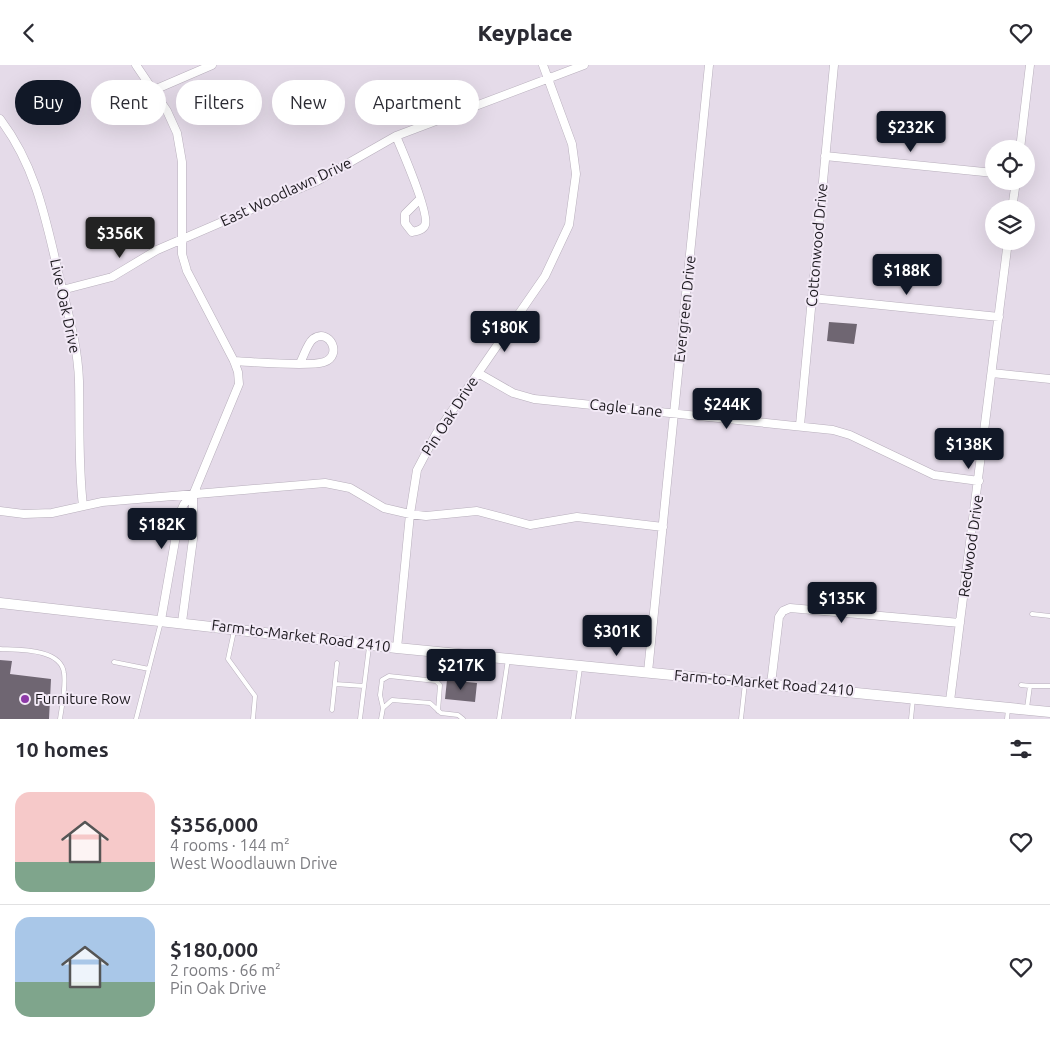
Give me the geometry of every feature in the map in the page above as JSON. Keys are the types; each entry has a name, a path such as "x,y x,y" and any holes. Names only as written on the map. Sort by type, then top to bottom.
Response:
{"main road":[{"name":"Farm-to-Market Road 2410","path":"0,603 182,622 397,648 950,701 1008,708 1028,713 1050,712"}],"street":[{"path":"136,65 147,80"},
{"path":"166,85 212,65"},
{"name":"Pin Oak Drive","path":"397,648 413,487 423,455 545,276 569,225 576,175 572,144 543,65"},
{"name":"East Woodlawn Drive","path":"62,290 112,277 142,258 317,181 396,136 584,65"},
{"name":"Evergreen Drive","path":"648,672 708,65"},
{"name":"Cottonwood Drive","path":"800,425 834,65"},
{"path":"1021,140 1030,65"},
{"path":"162,620 180,513 184,504 193,495 239,384 238,372 234,361 187,271 182,254 182,162 180,145 166,109"},
{"name":"Live Oak Drive","path":"0,119 14,137 32,173 76,351 79,380 78,451 84,506"},
{"path":"396,136 420,199"},
{"path":"825,156 985,172"},
{"name":"Redwood Drive","path":"950,701 1007,250"},
{"path":"812,298 999,317"},
{"path":"234,361 300,363 321,363 329,360 334,348 332,342 327,337 321,336 313,339 300,363"},
{"name":"Cagle Lane","path":"478,373 514,393 534,399 800,425 833,430 850,435 934,475 979,481"},
{"path":"992,373 1050,379"},
{"path":"0,511 24,514 52,513 84,506 325,483 350,487 384,508 410,515 426,516 477,511 530,525 576,517 663,527"},
{"path":"182,622 193,539 193,495"},
{"path":"771,684 779,617 783,611 790,608 960,623"}],"lane":[{"path":"1032,613 1050,616"},
{"path":"136,719 162,620"},
{"path":"234,628 228,659 255,696 253,719"},
{"path":"360,719 370,644"},
{"path":"0,649 51,656 60,664 64,672 60,719"},
{"path":"499,719 508,659"},
{"path":"114,662 149,669"},
{"path":"332,711 337,663"},
{"path":"573,719 580,666"},
{"path":"381,719 383,708 380,695 382,680 389,676 436,681 440,685 438,711"},
{"path":"741,719 745,681"},
{"path":"335,684 364,686"},
{"path":"1021,685 1050,686"},
{"path":"1028,713 1030,685"},
{"path":"911,719 913,698"},
{"path":"383,708 392,700 430,703 444,714 458,715 463,719"},
{"path":"1007,719 1008,708"}],"building":[{"path":"829,322 857,324 854,344 827,341"},
{"name":"Furniture Row","path":"0,660 12,661 10,674 51,679 49,719 0,719"},
{"path":"447,680 477,683 475,702 445,699"}],"place":[{"name":"Furniture Row","path":"25,699"}]}
